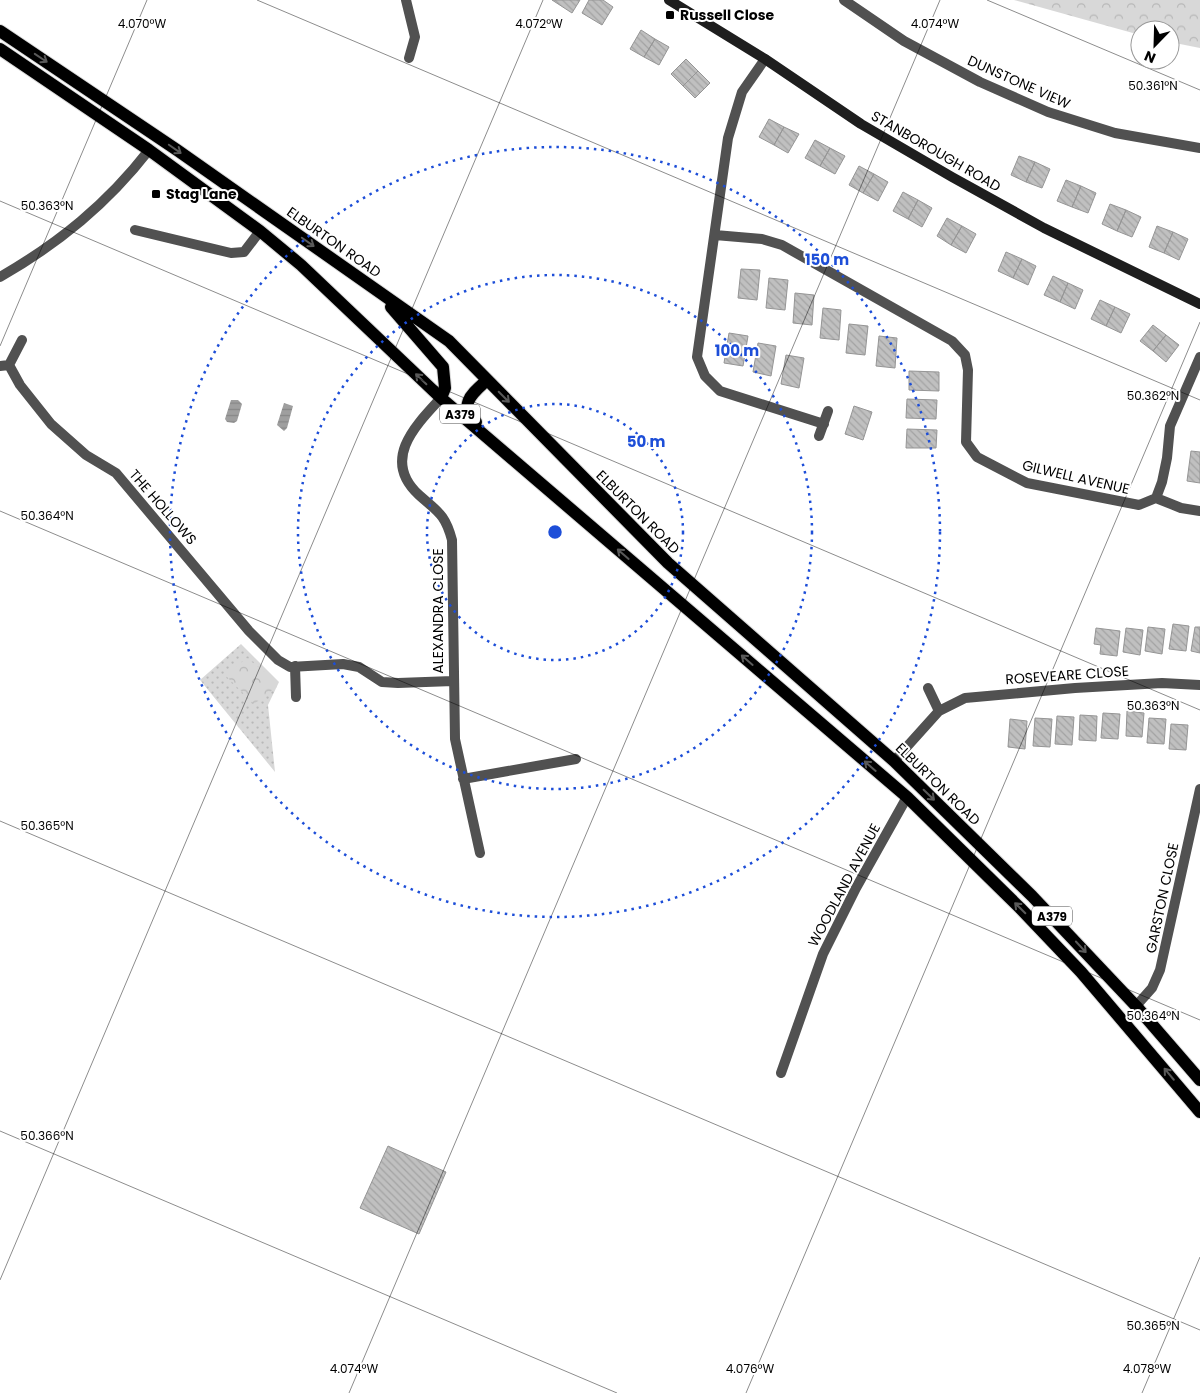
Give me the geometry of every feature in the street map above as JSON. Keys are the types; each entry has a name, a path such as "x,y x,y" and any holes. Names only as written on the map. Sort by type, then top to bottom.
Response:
{"main road":[{"name":"ELBURTON ROAD","path":"0,31 177,150 449,341 668,563 894,762 1032,896 1136,1006 1200,1080"},
{"name":"A379","path":"0,49 149,150 260,231 300,265 440,398 907,797 1020,908 1081,972 1200,1112"},
{"name":"A379","path":"378,292 443,367 445,388 440,398"},
{"name":"A379","path":"487,380 470,398 467,406 469,414 502,445 516,463"}],"street":[{"path":"406,0 415,37 409,58"},
{"name":"STANBOROUGH ROAD","path":"669,0 765,59 862,124 961,182 1044,228 1200,304"},
{"name":"DUNSTONE VIEW","path":"844,0 904,41 980,82 1048,112 1116,133 1200,148"},
{"path":"765,59 742,92 736,106 728,138 697,357 705,376 720,391 824,424"},
{"path":"0,277 49,247 91,213 128,177 149,150"},
{"path":"135,230 231,253 244,252 260,231"},
{"name":"GILWELL AVENUE","path":"715,235 762,239 782,245 952,341 966,355 968,370 966,442 977,457 990,465 1027,483 1139,504 1156,498"},
{"name":"THE HOLLOWS","path":"22,340 4,366 51,424 86,455 116,473 264,648 278,660 295,666 343,664 359,666 382,682 453,681"},
{"path":"1200,357 1170,426 1166,466 1156,498 1182,508 1200,511"},
{"name":"ALEXANDRA CLOSE","path":"440,398 406,441 402,455 406,480 419,495 438,509 448,525 452,540 455,739 480,853"},
{"path":"820,436 828,411"},
{"path":"295,666 296,697"},
{"name":"ROSEVEARE CLOSE","path":"894,762 939,711 965,698 995,694 1162,683 1200,685"},
{"path":"928,688 939,711"},
{"path":"463,779 576,759"},
{"name":"GARSTON CLOSE","path":"1136,1006 1152,988 1160,970 1200,789"},
{"name":"WOODLAND AVENUE","path":"781,1072 823,954 856,888 907,797"}],"green space":[{"path":"1014,0 1200,0 1200,48 1180,44 1180,20 1130,20 1130,32"},
{"path":"241,644 279,682 268,705 275,772 200,680"},
{"path":"247,658 276,681 274,689 254,704 225,675"}],"shaded area":[{"path":"231,400 238,400 242,404 237,421 234,423 227,422 225,419"},
{"path":"284,403 293,406 287,428 284,431 277,425"}],"building":[{"path":"552,0 580,0 572,13"},
{"path":"589,0 603,0 613,7 602,25 582,13"},
{"path":"641,30 655,39 644,57 630,49"},
{"path":"655,39 669,47 659,65 644,57"},
{"path":"686,59 698,71 683,86 671,74"},
{"path":"698,71 710,83 695,98 683,86"},
{"path":"769,119 784,127 774,145 759,137"},
{"path":"784,127 799,134 788,153 774,145"},
{"path":"815,140 830,148 820,166 805,158"},
{"path":"830,148 845,156 835,174 820,166"},
{"path":"1019,156 1035,162 1026,182 1011,175"},
{"path":"1035,162 1050,169 1042,188 1026,182"},
{"path":"859,166 874,174 863,193 849,185"},
{"path":"874,174 888,182 878,201 863,193"},
{"path":"1066,180 1081,186 1072,207 1057,201"},
{"path":"1081,186 1096,193 1088,213 1072,207"},
{"path":"903,192 918,200 908,219 893,211"},
{"path":"918,200 932,208 922,227 908,219"},
{"path":"1110,204 1126,210 1117,231 1102,224"},
{"path":"1126,210 1141,217 1132,237 1117,231"},
{"path":"947,218 962,226 951,245 937,236"},
{"path":"962,226 976,234 966,253 951,245"},
{"path":"1157,226 1173,232 1164,253 1149,247"},
{"path":"1173,232 1188,239 1179,260 1164,253"},
{"path":"1006,252 1022,259 1013,278 998,271"},
{"path":"1022,259 1036,266 1028,285 1013,278"},
{"path":"741,269 760,270 757,300 738,298"},
{"path":"1053,276 1068,283 1060,302 1044,295"},
{"path":"769,278 788,280 785,310 766,308"},
{"path":"1068,283 1083,290 1075,309 1060,302"},
{"path":"795,293 814,295 812,325 793,323"},
{"path":"1100,300 1115,307 1106,326 1091,319"},
{"path":"1115,307 1130,314 1121,333 1106,326"},
{"path":"823,308 841,310 839,340 820,338"},
{"path":"849,324 868,326 865,355 846,353"},
{"path":"1153,325 1166,335 1153,351 1140,341"},
{"path":"729,333 748,336 743,366 724,363"},
{"path":"1166,335 1179,345 1166,362 1153,351"},
{"path":"879,336 897,338 895,368 876,366"},
{"path":"758,343 776,346 771,376 753,372"},
{"path":"786,355 804,358 799,388 781,384"},
{"path":"909,371 939,372 939,391 909,390"},
{"path":"907,399 937,400 936,419 906,418"},
{"path":"854,406 872,412 863,440 845,434"},
{"path":"907,429 937,430 936,448 906,448"},
{"path":"1191,451 1200,452 1200,483 1187,481"},
{"path":"1173,624 1189,626 1186,651 1169,649"},
{"path":"1148,627 1165,629 1162,654 1145,651"},
{"path":"1195,627 1200,627 1200,653 1191,651"},
{"path":"1096,628 1120,631 1117,656 1100,654 1101,645 1094,644"},
{"path":"1126,628 1143,630 1140,655 1123,652"},
{"path":"1127,711 1144,713 1142,737 1126,736"},
{"path":"1103,713 1120,714 1118,739 1101,738"},
{"path":"1080,715 1097,716 1096,741 1079,740"},
{"path":"1057,716 1074,717 1072,745 1055,744"},
{"path":"1035,718 1052,719 1050,747 1033,746"},
{"path":"1149,718 1166,719 1164,744 1147,743"},
{"path":"1010,719 1027,721 1025,749 1008,747"},
{"path":"1171,724 1188,725 1186,750 1169,749"},
{"path":"388,1146 446,1172 419,1234 360,1208"}],"place":[{"name":"Russell Close","path":"670,15"},
{"name":"Stag Lane","path":"156,194"}]}
